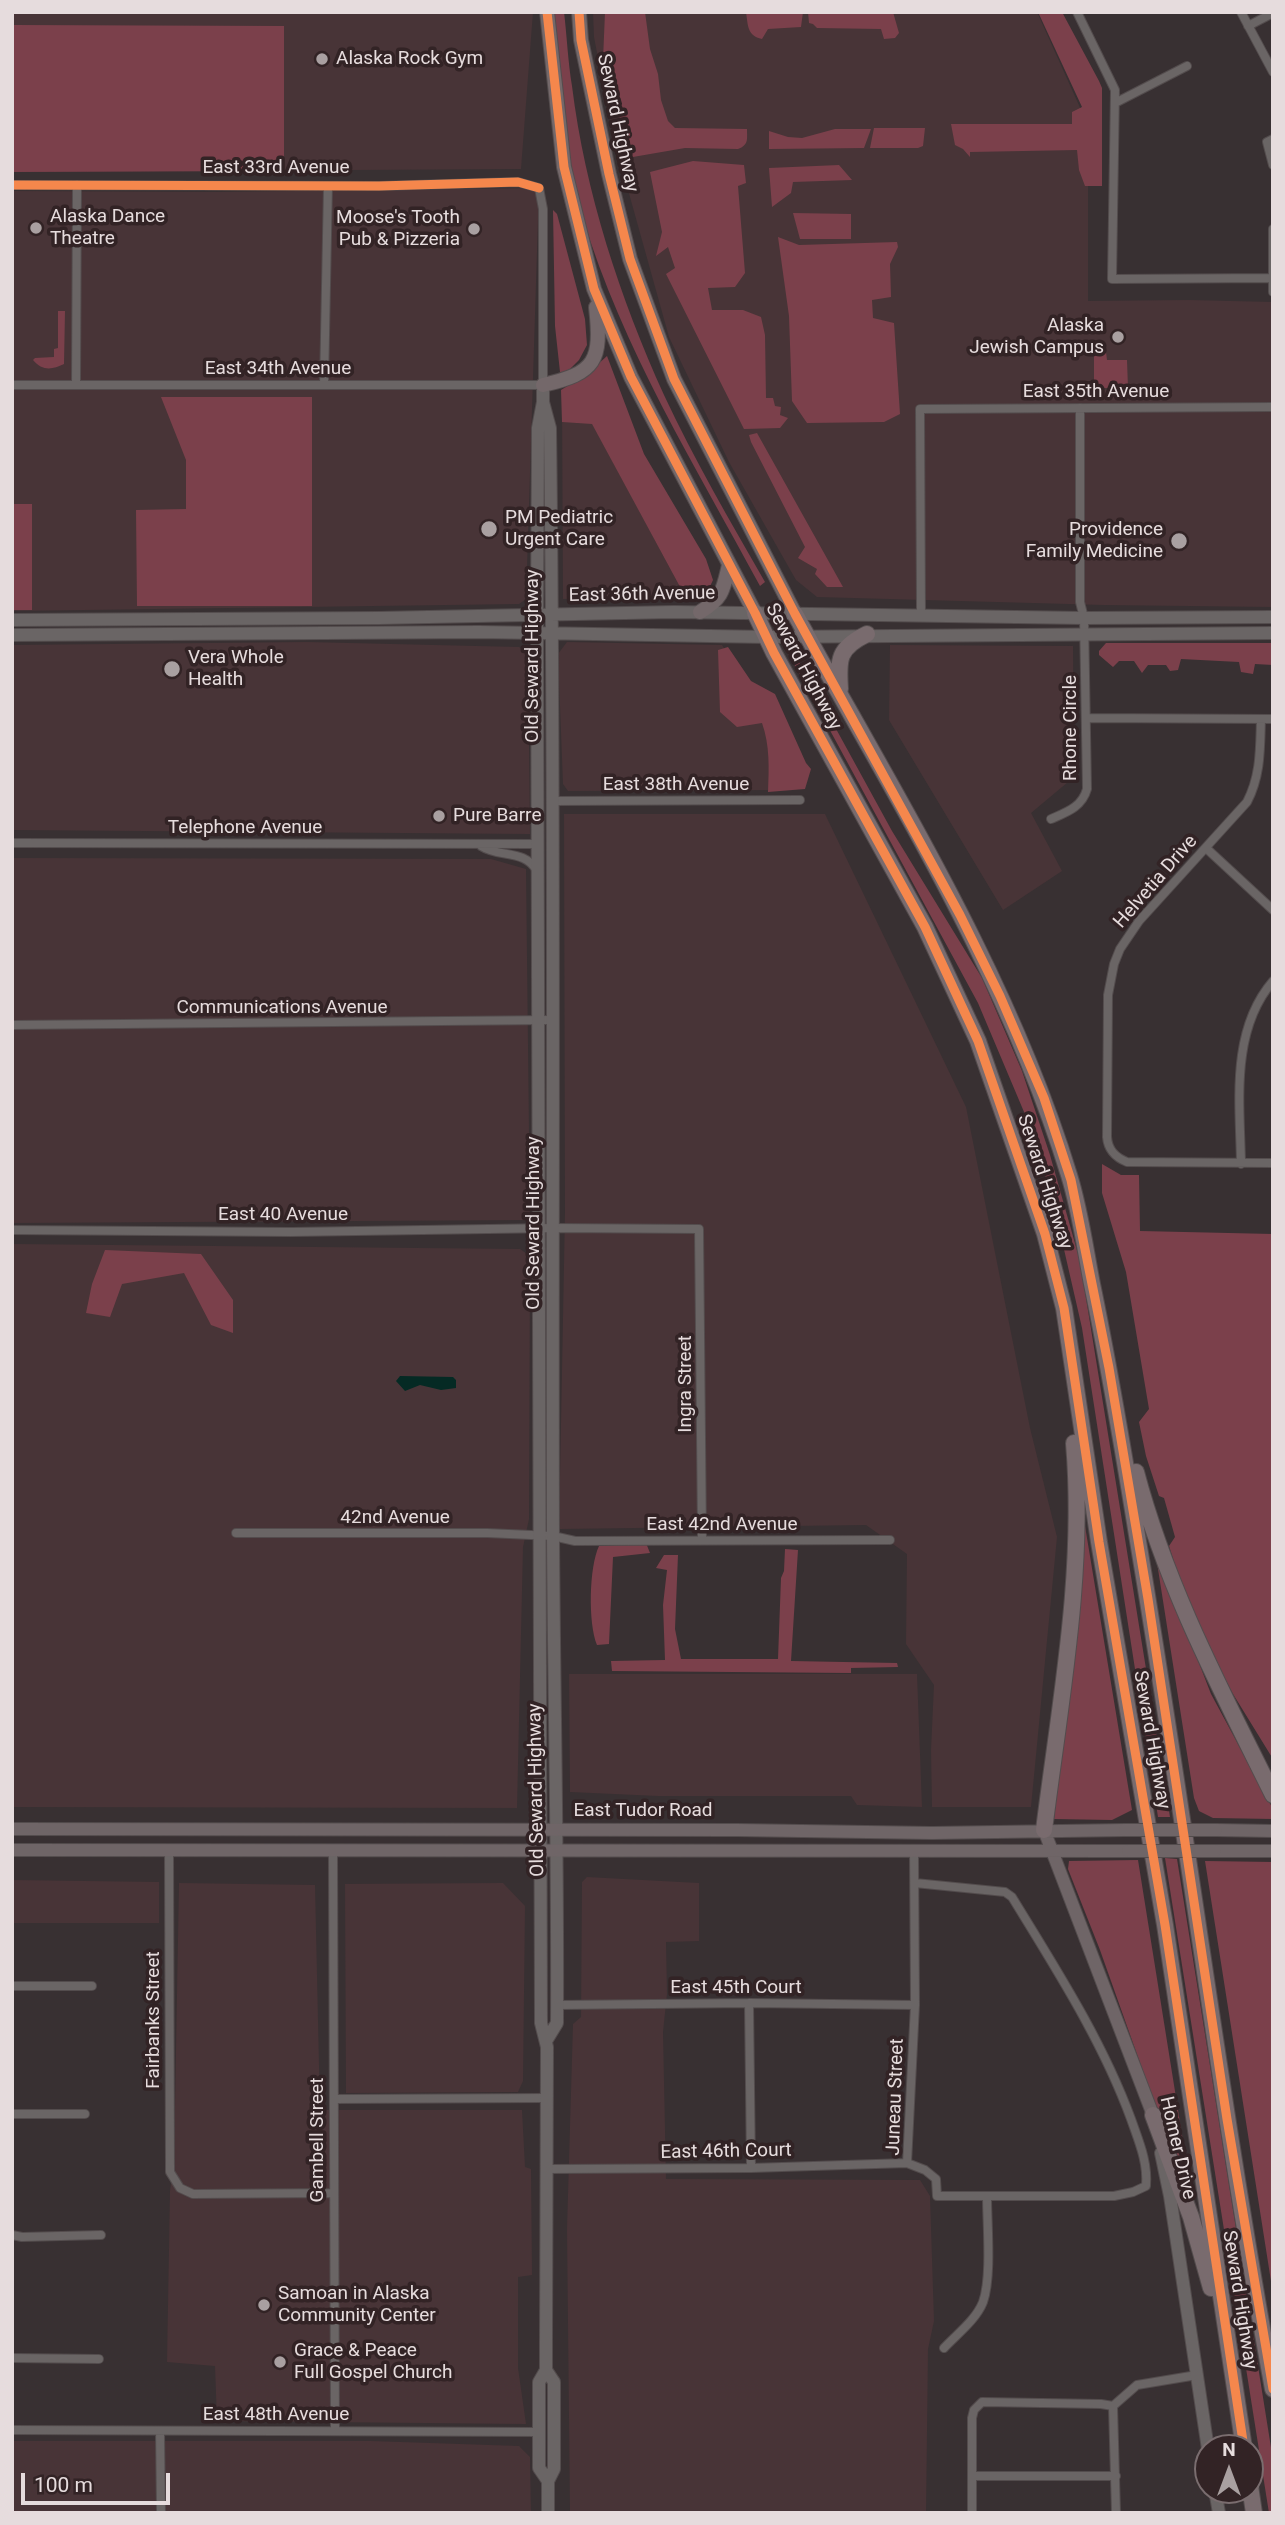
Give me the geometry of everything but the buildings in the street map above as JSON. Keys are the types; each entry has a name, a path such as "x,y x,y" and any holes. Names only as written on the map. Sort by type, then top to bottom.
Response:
{"highway":[{"name":"Seward Highway","path":"547,12 564,167 594,289 631,377 774,653 925,927 978,1041 1045,1234 1064,1308 1099,1542 1165,1925 1242,2434"},
{"name":"Seward Highway","path":"579,12 583,52 630,258 674,379 795,614 960,915 1000,996 1044,1098 1071,1180 1109,1368 1148,1599 1227,2119 1273,2389"},
{"path":"543,385 572,378 594,361 599,327 594,289"},
{"path":"701,612 715,603 724,585 729,565"},
{"path":"840,695 839,667 842,652 852,642 867,635"},
{"path":"1044,1830 1077,1567 1078,1486 1064,1308"},
{"path":"1109,1368 1143,1497 1185,1613 1273,1794"},
{"path":"1153,2115 1191,2217 1230,2356"}],"main road":[{"name":"Old Seward Highway","path":"543,385 538,428 538,844 554,1228 557,1829 557,2023 546,2041"},
{"name":"Old Seward Highway","path":"543,402 550,428 552,911 539,1228 541,2023 546,2041 546,2371 539,2382 539,2468 548,2481"},
{"name":"East 36th Avenue","path":"12,621 701,612 1084,618 1273,617"},
{"path":"214,633 219,628 226,627 290,626 302,619"},
{"name":"East 36th Avenue","path":"12,635 552,632 767,637 1085,633 1273,634"},
{"path":"538,844 547,858 547,884 552,911"},
{"name":"East Tudor Road","path":"12,1829 557,1829 932,1833 1273,1830"},
{"name":"Homer Drive","path":"1044,1830 1153,2115 1170,2196 1206,2434"},
{"name":"East Tudor Road","path":"12,1850 1273,1851"},
{"name":"Old Seward Highway","path":"546,2371 554,2382 554,2469 548,2481 548,2513"},
{"path":"539,2432 554,2450"}],"street":[{"path":"1077,12 1115,90 1112,279 1272,278"},
{"path":"1241,12 1273,72"},
{"path":"1248,26 1273,13"},
{"path":"1115,103 1187,66"},
{"path":"1273,139 1267,142 1273,166"},
{"name":"East 33rd Avenue","path":"12,185 328,186 518,182 539,188"},
{"path":"76,385 77,185"},
{"path":"324,385 328,186"},
{"name":"Old Seward Highway","path":"539,188 543,209 543,385"},
{"path":"1273,229 1273,292"},
{"name":"East 34th Avenue","path":"12,385 543,385"},
{"name":"East 35th Avenue","path":"921,614 920,409 1273,407"},
{"name":"Rhone Circle","path":"1051,819 1075,808 1086,795 1088,718 1084,618 1080,602 1080,408"},
{"path":"1088,718 1273,719"},
{"name":"Helvetia Drive","path":"1241,1164 1137,1164 1118,1158 1108,1146 1108,995 1111,972 1129,934 1247,802 1254,789 1259,767 1261,719"},
{"name":"East 38th Avenue","path":"552,801 800,800"},
{"name":"Telephone Avenue","path":"12,843 538,844"},
{"name":"Telephone Avenue","path":"479,845 517,855 533,864 539,874"},
{"path":"1206,848 1273,910"},
{"path":"1273,981 1256,1005 1243,1046 1240,1066 1241,1164 1273,1164"},
{"name":"Communications Avenue","path":"12,1025 546,1020"},
{"name":"East 40 Avenue","path":"12,1230 291,1232 539,1228 699,1229"},
{"name":"Ingra Street","path":"699,1229 702,1539"},
{"name":"42nd Avenue","path":"236,1533 487,1533 554,1536"},
{"name":"East 42nd Avenue","path":"554,1536 575,1541 890,1540"},
{"name":"Fairbanks Street","path":"169,1850 170,2172 180,2188 193,2194 334,2193"},
{"name":"Gambell Street","path":"333,1850 335,2431"},
{"name":"Juneau Street","path":"914,1850 915,2005 907,2164 925,2170 936,2179 937,2196 987,2196"},
{"name":"Homer Drive","path":"915,1883 1005,1892 1012,1897 1083,2012 1120,2090 1146,2163 1146,2186 1114,2196 987,2196"},
{"path":"12,1986 92,1986"},
{"path":"749,2003 751,2168"},
{"name":"East 45th Court","path":"557,2005 915,2005"},
{"path":"334,2099 546,2098"},
{"path":"12,2114 85,2114"},
{"name":"East 46th Court","path":"545,2169 907,2164"},
{"path":"943,2348 970,2321 983,2303 987,2282 987,2196"},
{"path":"12,2235 101,2235"},
{"path":"12,2358 99,2359"},
{"path":"1113,2406 1137,2385 1197,2375"},
{"path":"972,2513 971,2418 982,2402 1113,2406"},
{"path":"1113,2406 1116,2513"},
{"name":"East 48th Avenue","path":"12,2430 539,2432"},
{"path":"160,2431 161,2513"},
{"path":"972,2476 1116,2476"}],"shaded area":[{"path":"12,12 533,12 521,169 12,172"},
{"path":"554,12 564,12 578,126 595,205 619,283 664,395 765,582 760,586 662,406 618,314 599,266 583,218 571,168"},
{"path":"593,12 1037,12 1082,112 1088,112 1088,301 1273,302 1273,607 817,597 796,580 729,462 669,337 613,136 594,37"},
{"path":"605,12 645,12 661,100 668,121 675,128 747,129 744,146 738,149 685,148 627,158 623,155 619,112 603,60"},
{"path":"746,12 803,12 801,27 768,29 762,39 757,38 751,33"},
{"path":"808,12 893,12 899,33 895,38 884,39 881,29 817,28 809,23"},
{"path":"1038,12 1062,12 1102,88 1102,186 1085,186 1079,170 1077,150 970,152 970,157 955,145 951,124 1072,124 1072,112 1082,107"},
{"path":"12,25 284,26 284,171 12,172"},
{"path":"874,128 925,128 923,146 870,148"},
{"path":"835,129 871,129 864,148 769,149 769,131 802,138"},
{"path":"693,161 744,165 746,183 738,186 745,273 735,287 708,288 712,310 743,310 761,317 765,335 766,398 773,398 775,406 781,407 780,415 788,418 780,428 744,429 666,274 675,268 668,247 656,256 662,232 650,172"},
{"path":"839,165 852,180 793,182 791,193 772,207 769,168"},
{"path":"539,188 526,599 519,604 12,611 12,191 214,192"},
{"path":"553,210 557,214 585,319 587,345 579,360 565,374 560,372 555,326"},
{"path":"793,213 851,214 851,239 800,239"},
{"path":"778,237 799,245 897,242 898,247 890,264 891,297 872,300 873,318 894,323 900,414 884,422 807,423 792,401 789,316"},
{"path":"58,311 65,311 64,364 44,368 33,360 54,357 54,349 58,348"},
{"path":"1094,352 1106,352 1107,360 1127,360 1128,388 1094,388"},
{"path":"607,356 644,454 706,559 713,580 706,595 693,602 686,598 592,424 562,422 561,390 587,374"},
{"path":"161,397 312,397 312,606 137,606 136,510 186,509 186,460"},
{"path":"562,400 592,423 686,598 563,599"},
{"path":"757,433 843,587 827,587 815,574 817,569 798,558 805,547 751,442 749,435"},
{"path":"12,504 32,504 32,610 12,610"},
{"path":"307,642 519,647 528,654 530,834 12,830 12,645"},
{"path":"567,642 722,645 766,715 783,790 568,791 563,784 558,654"},
{"path":"1106,643 1273,643 1273,665 1255,664 1253,674 1241,672 1239,662 1181,659 1178,670 1170,671 1166,665 1148,665 1142,673 1134,661 1119,661 1113,667 1099,655"},
{"path":"890,645 1073,646 1074,777 1031,813 1062,871 1003,910 889,720"},
{"path":"728,647 751,681 775,694 811,769 805,789 768,792 768,749 762,723 737,727 720,712 718,650"},
{"path":"788,653 795,654 892,831 982,978 1022,1071 1050,1155 1080,1261 1170,1817 1158,1817 1082,1328 1052,1197 1027,1119 978,1003"},
{"path":"564,814 825,814 966,1107 1030,1428 1057,1537 1031,1807 932,1807 934,1685 906,1644 907,1554 866,1525 559,1529 565,1212"},
{"path":"12,858 491,859 526,869 530,1220 12,1223"},
{"path":"1102,1164 1121,1175 1139,1175 1140,1231 1273,1234 1273,1759 1233,1694 1192,1618 1169,1546 1175,1537 1164,1498 1159,1496 1146,1456 1139,1422 1149,1409 1126,1272 1102,1193"},
{"path":"12,1244 520,1249 530,1256 529,1519 523,1547 517,1808 12,1807"},
{"path":"105,1250 201,1254 233,1300 233,1333 211,1325 184,1273 122,1284 110,1317 86,1313 92,1284"},
{"path":"400,1376 453,1377 456,1380 456,1388 441,1390 420,1385 405,1391 396,1381"},
{"path":"1085,1526 1132,1810 1112,1820 1054,1819 1082,1575"},
{"path":"646,1543 650,1553 613,1557 609,1644 597,1645 592,1623 591,1595 593,1567 599,1546"},
{"path":"785,1549 798,1550 791,1661 897,1663 898,1667 851,1668 851,1673 612,1671 611,1661 665,1660 663,1605 667,1570 656,1568 664,1555 678,1555 675,1629 681,1659 778,1659 781,1578"},
{"path":"1155,1550 1211,1694 1273,1809 1273,1819 1213,1818 1199,1811 1194,1798"},
{"path":"569,1674 917,1674 922,1807 857,1805 851,1796 658,1796 570,1792"},
{"path":"1165,1858 1177,1859 1273,2460 1273,2513 1269,2513 1264,2482 1264,2434 1256,2434"},
{"path":"1138,1860 1194,2210 1068,1869 1069,1861"},
{"path":"1205,1861 1273,1862 1273,2294"},
{"path":"587,1877 699,1883 699,1941 666,1942 667,1994 663,2032 666,2179 920,2180 930,2196 934,2321 928,2349 926,2513 570,2513 567,2229 573,2024 581,2017 582,1882"},
{"path":"12,1880 159,1882 159,1923 12,1923"},
{"path":"179,1883 315,1885 320,2110 522,2110 525,2167 531,2169 532,2275 518,2277 518,2368 526,2424 217,2421 215,2366 167,2362"},
{"path":"503,1883 525,1906 523,2081 518,2092 346,2093 345,1884"},
{"path":"12,2441 371,2441 519,2446 530,2457 531,2513 12,2513"}],"cycle path":[{"path":"547,12 564,167 594,289 631,377 774,653 925,927 978,1041 1045,1234 1064,1308 1099,1542 1165,1925 1242,2434"},
{"path":"579,12 581,40 630,259 674,379 795,614 960,915 1000,996 1044,1098 1071,1180 1109,1368 1148,1599 1227,2119 1273,2389"},
{"path":"12,185 379,186 518,182 539,188"}],"place":[{"name":"Alaska Rock Gym","path":"322,59"},
{"name":"Alaska Dance Theatre","path":"36,228"},
{"name":"Moose's Tooth Pub & Pizzeria","path":"474,229"},
{"name":"Alaska Jewish Campus","path":"1118,337"},
{"name":"PM Pediatric Urgent Care","path":"489,529"},
{"name":"Providence Family Medicine","path":"1179,541"},
{"name":"Vera Whole Health","path":"172,669"},
{"name":"Pure Barre","path":"439,816"},
{"name":"Samoan in Alaska Community Center","path":"264,2305"},
{"name":"Grace & Peace Full Gospel Church","path":"280,2362"}]}
